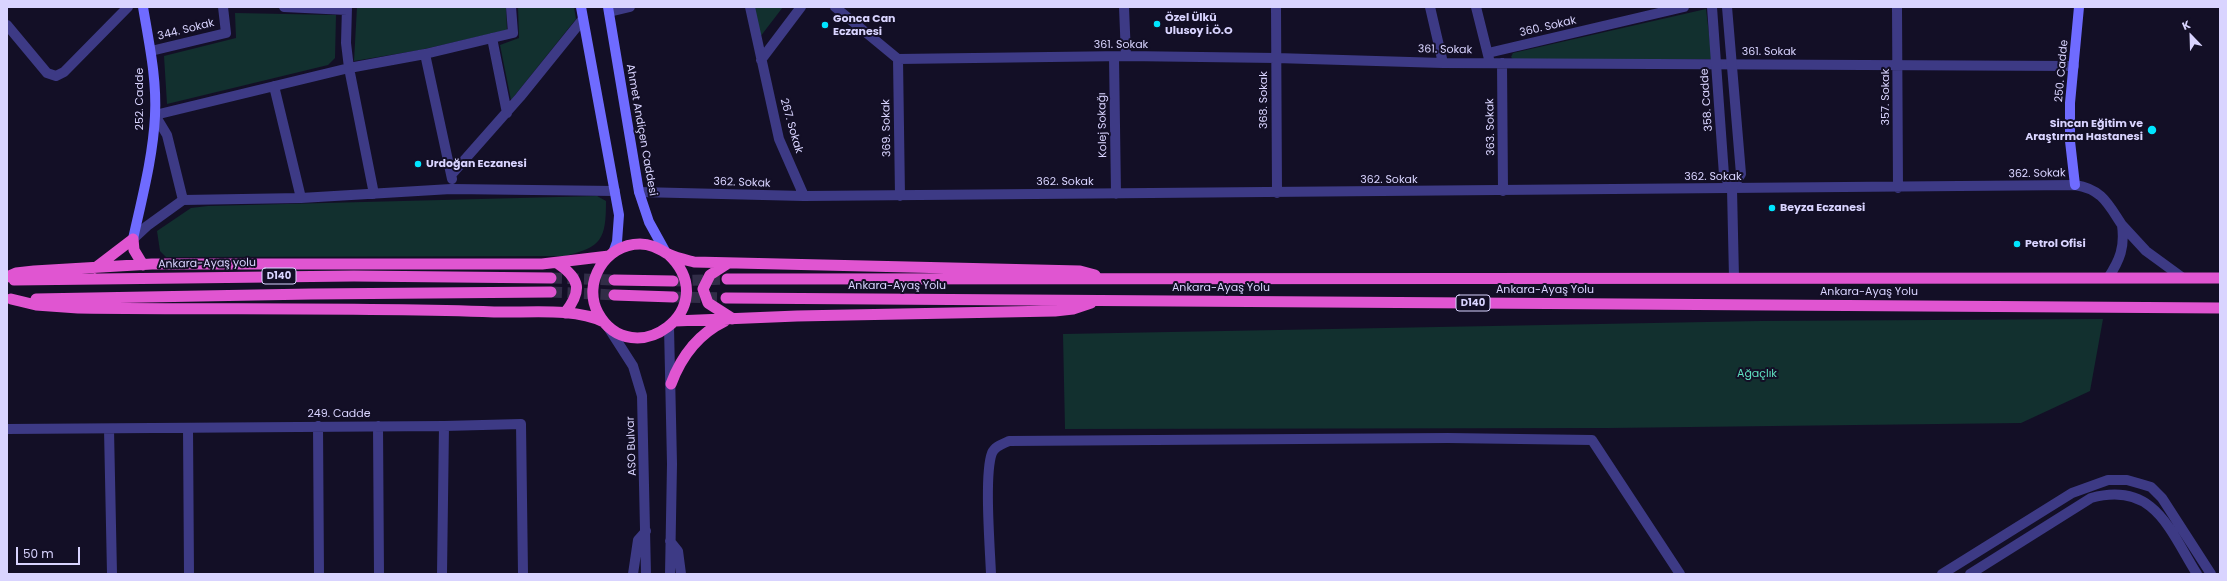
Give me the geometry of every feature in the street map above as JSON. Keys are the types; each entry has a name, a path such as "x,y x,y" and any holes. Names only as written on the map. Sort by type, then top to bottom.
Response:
{"highway":[{"path":"133,239 134,250 143,265"},
{"path":"95,268 133,239"},
{"path":"7,278 16,273 34,271 143,265 470,265 557,263 611,254 629,245 639,244 650,245 667,253 694,262 728,264 1080,271 1093,274 1103,279"},
{"path":"9,299 36,305 85,308 346,308 565,313 590,316 621,334 638,338 654,336 672,324 684,305 686,286 681,268 667,253"},
{"path":"606,324 596,309 593,289 598,270 611,254"},
{"path":"557,263 568,270 577,286 576,297 565,313"},
{"path":"728,264 710,275 704,285 704,294 708,304 715,310 731,319"},
{"name":"Ankara-Ayaş yolu","path":"7,278 354,276 551,278"},
{"name":"Ankara-Ayaş Yolu","path":"727,279 2220,278"},
{"path":"614,280 674,281"},
{"name":"D140","path":"9,299 551,292"},
{"path":"614,295 673,297"},
{"name":"Ankara-Ayaş Yolu","path":"726,298 2220,308"},
{"path":"672,324 731,319 797,316 1055,311 1074,309 1096,300"},
{"path":"671,384 679,365 690,348 711,329 731,319"}],"main road":[{"name":"252. Cadde","path":"133,239 143,191 155,115 151,51 144,7"},
{"path":"581,7 615,190 619,225 617,242 611,254"},
{"name":"250. Cadde","path":"2075,185 2070,135 2079,7"},
{"name":"Ahmet Andiçen Caddesi","path":"608,10 638,192 646,217 667,253"}],"street":[{"path":"7,25 47,73 56,76 64,72 128,7"},
{"name":"344. Sokak","path":"151,51 226,33 223,7"},
{"path":"284,7 347,9 346,43 349,68 374,194"},
{"path":"183,200 167,135 155,115 349,68 425,54 513,33 511,7"},
{"path":"608,10 630,7"},
{"name":"267. Sokak","path":"750,7 780,139 804,196"},
{"path":"761,60 801,7"},
{"path":"835,7 898,59"},
{"path":"1124,7 1126,56"},
{"name":"368. Sokak","path":"1276,7 1277,193"},
{"path":"1430,7 1444,63"},
{"path":"1476,7 1489,58"},
{"name":"360. Sokak","path":"1489,58 1684,7"},
{"name":"358. Cadde","path":"1712,7 1724,175 1732,189 1734,278"},
{"name":"358. Cadde","path":"1727,7 1741,174 1732,189"},
{"name":"357. Sokak","path":"1898,7 1898,188"},
{"path":"452,174 507,113 583,20"},
{"path":"492,38 507,113"},
{"path":"425,54 452,174 451,189"},
{"name":"Kolej Sokağı","path":"1114,56 1116,194"},
{"name":"361. Sokak","path":"898,59 1126,56 1276,58 1444,63 1489,58 1502,63 2074,66"},
{"name":"369. Sokak","path":"898,59 900,196"},
{"name":"363. Sokak","path":"1502,63 1503,191"},
{"path":"274,86 301,198"},
{"name":"362. Sokak","path":"638,192 804,196 900,196 1898,188 2075,185 2091,188 2100,195 2122,225 2154,258 2183,278"},
{"path":"133,239 147,226 183,200 301,198 451,189 615,190"},
{"path":"2108,278 2122,256 2124,246 2122,225"},
{"name":"ASO Bulvar","path":"606,324 633,366 642,396 646,574"},
{"path":"670,574 672,324"},
{"name":"249. Cadde","path":"7,429 444,426 521,424 524,574"},
{"path":"318,426 319,574"},
{"path":"378,426 378,574"},
{"path":"442,574 444,426"},
{"path":"109,428 112,574"},
{"path":"188,428 189,574"},
{"path":"991,574 990,463 992,453 996,448 1009,441 1441,438 1592,440 1680,574"},
{"path":"1942,574 2072,493 2108,480 2127,480 2151,487 2162,498 2211,574"},
{"path":"1970,574 2091,498 2114,493 2122,493 2139,499 2157,511 2197,574"},
{"path":"633,574 638,540 641,534 646,531"},
{"path":"670,541 677,547 681,574"}],"green space":[{"path":"357,7 506,7 507,30 420,50 354,61"},
{"path":"518,7 574,7 576,19 511,100 500,45 519,38"},
{"path":"754,7 783,7 760,37"},
{"path":"1706,9 1712,59 1515,61 1511,57 1513,53"},
{"path":"235,13 336,15 335,58 328,65 167,104 164,56 236,38"},
{"path":"597,196 606,201 606,214 603,233 594,245 577,253 565,256 166,257 160,251 157,231 191,208 208,206"},
{"name":"Ağaçlık","path":"2103,319 2090,391 2021,423 1609,428 1065,429 1063,334 1760,321"}],"tunnel":[{"path":"551,278 614,280"},
{"path":"676,281 727,279"},
{"path":"551,292 614,295"},
{"path":"673,297 726,298"}],"place":[{"name":"Özel Ülkü Ulusoy İ.Ö.O","path":"1157,24"},
{"name":"Gonca Can Eczanesi","path":"825,25"},
{"name":"Sincan Eğitim ve Araştırma Hastanesi","path":"2152,130"},
{"name":"Urdoğan Eczanesi","path":"418,164"},
{"name":"Beyza Eczanesi","path":"1772,208"},
{"name":"Petrol Ofisi","path":"2017,244"}]}
